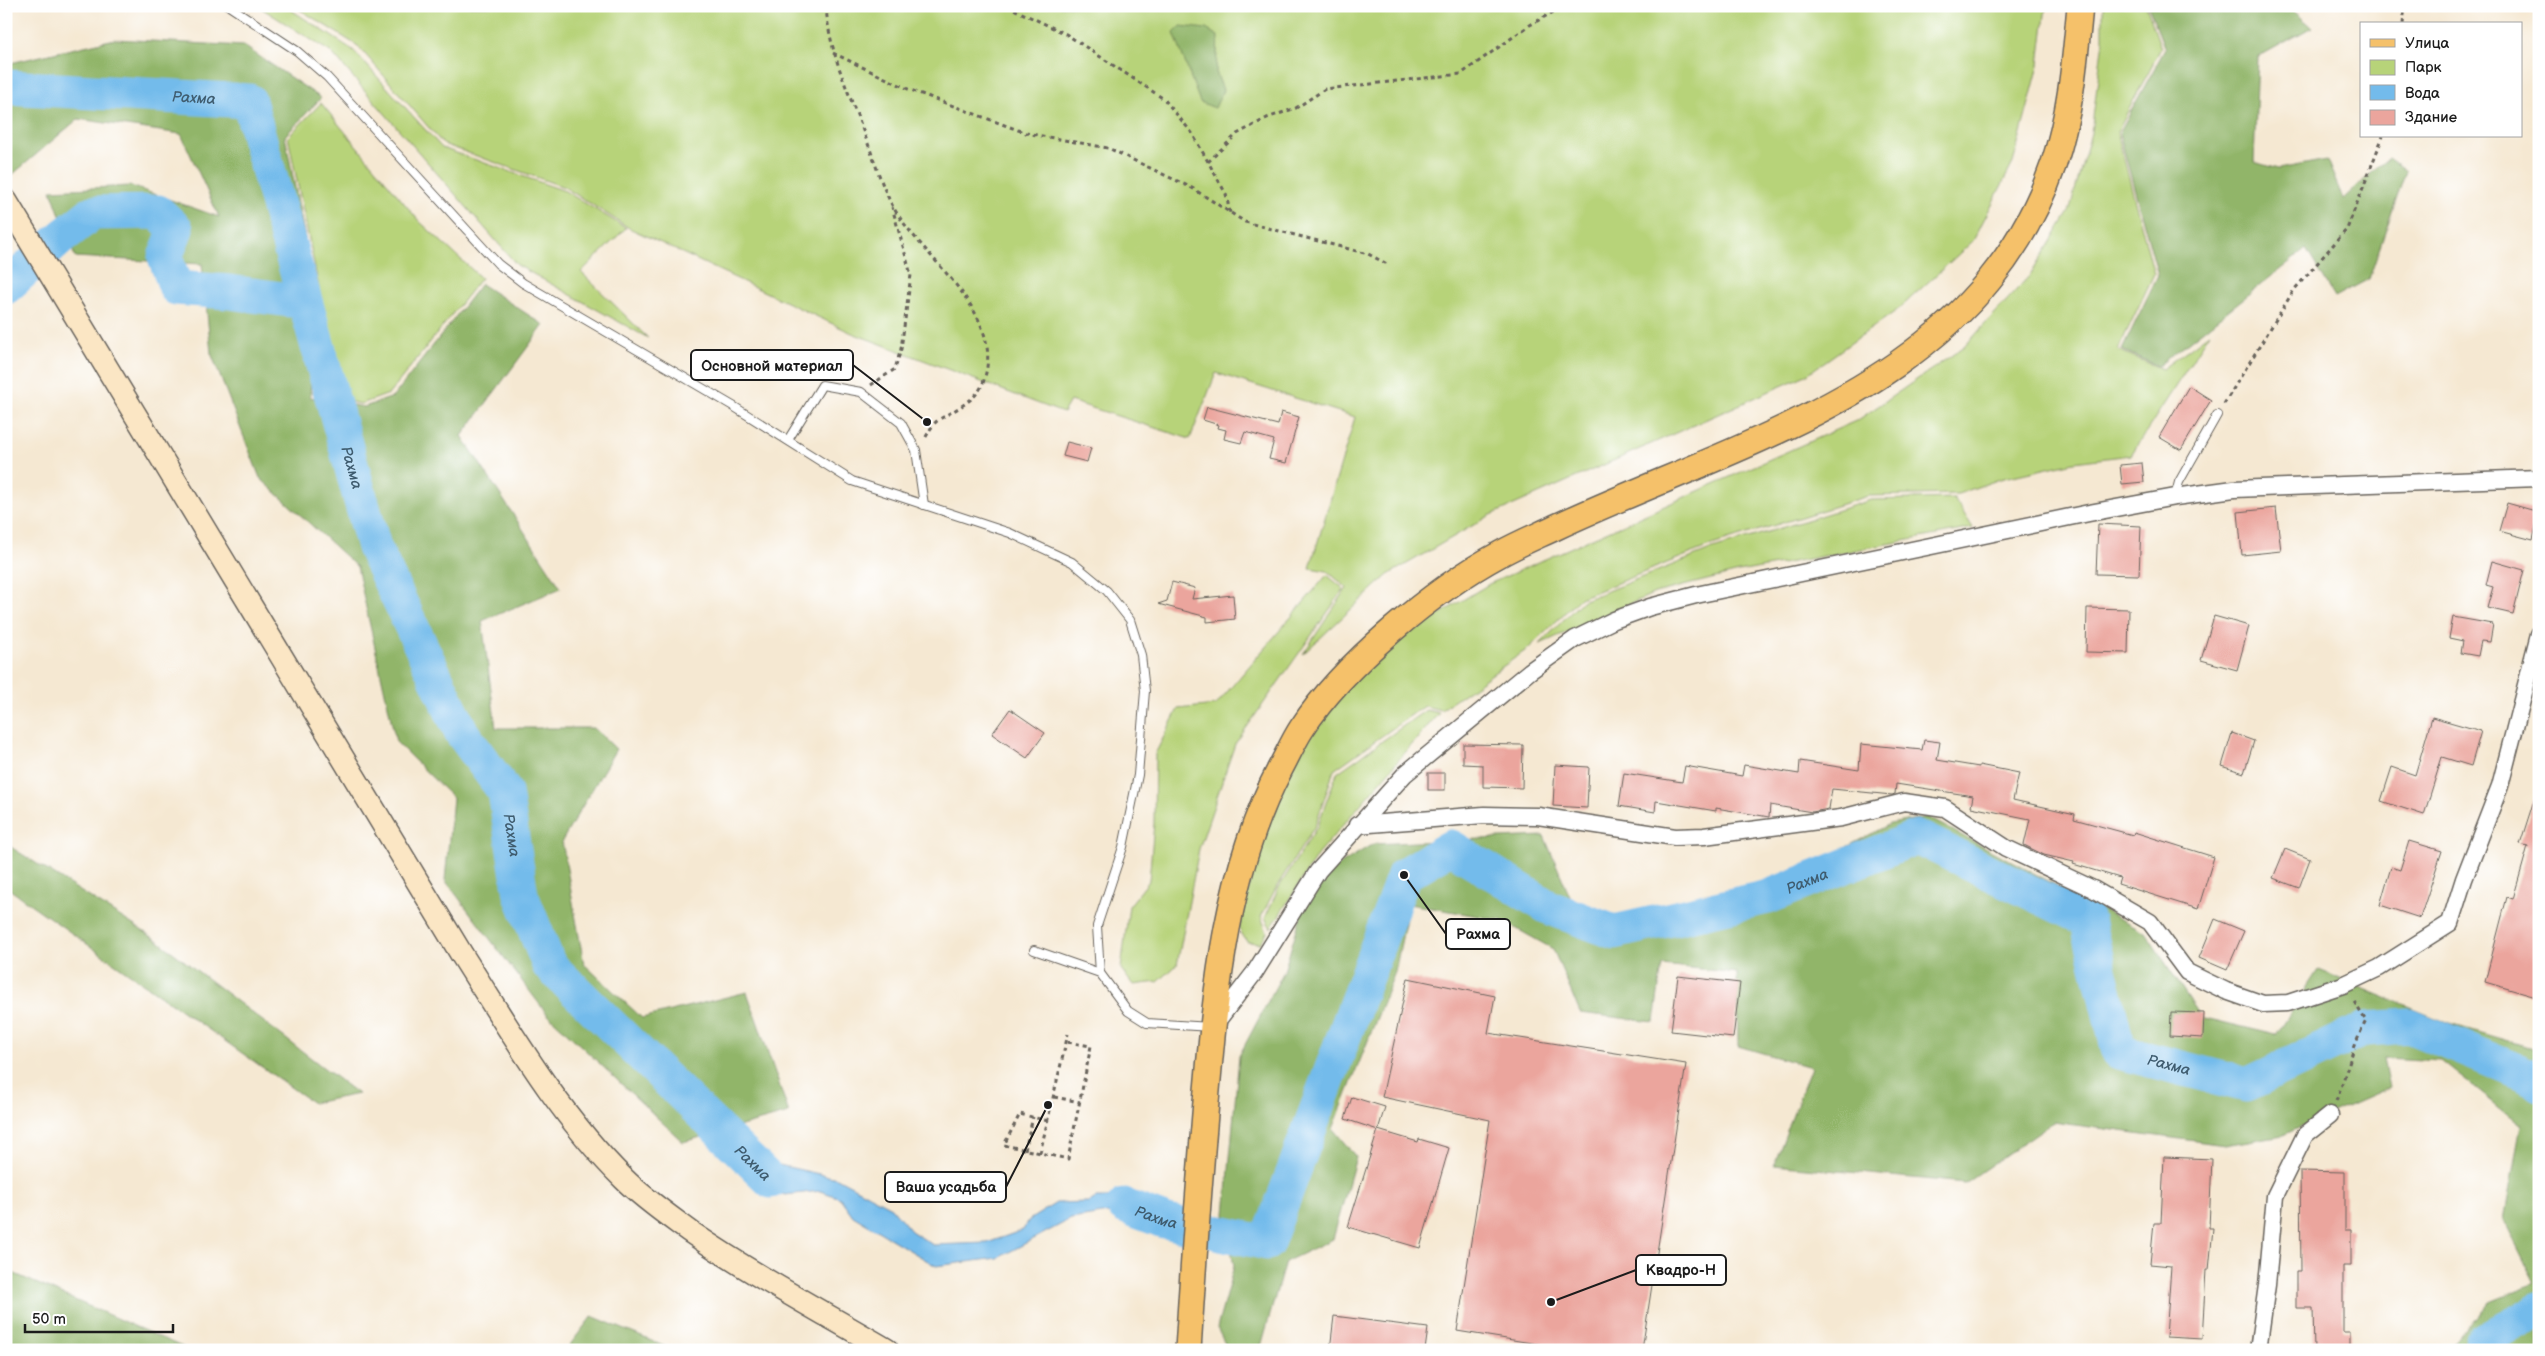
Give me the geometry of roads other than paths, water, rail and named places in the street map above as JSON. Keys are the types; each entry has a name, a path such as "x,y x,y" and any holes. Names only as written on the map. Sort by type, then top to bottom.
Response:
{"main road":[{"path":"1188,1350 1198,1198 1213,1027 1226,927 1236,881 1250,838 1270,788 1301,728 1339,681 1376,645 1440,592 1499,554 1599,507 1766,437 1884,374 1941,331 1978,296 2006,261 2032,216 2054,163 2069,109 2080,6"}],"street":[{"path":"6,200 462,955 532,1065 575,1126 624,1180 667,1215 726,1256 888,1350"},
{"path":"1213,1027 1255,972 1318,871 1356,826 1405,774 1530,670 1575,639 1614,620 1650,607 1696,596 2089,513 2175,497 2234,489 2539,478"},
{"path":"1356,826 1484,815 1538,816 1675,837 1704,836 1841,818 1904,802 1945,808 2006,848 2093,889 2150,922 2188,972 2226,991 2263,1004 2288,1003 2343,985 2386,964 2450,923 2464,879 2500,786 2539,634"},
{"path":"2258,1350 2267,1286 2275,1196 2305,1135 2330,1116"}],"lane":[{"path":"229,6 297,51 327,78 498,264 523,283 788,440 852,481 1010,533 1072,562 1107,591 1130,620 1140,655 1144,700 1138,775 1123,847 1097,926 1100,973 1128,1011 1147,1023 1213,1027"},
{"path":"788,440 822,386 861,392 901,423 916,450 924,505"},
{"path":"2175,497 2179,482 2217,415"},
{"path":"1034,950 1100,973"}],"water":[{"path":"741,1140 779,1165 837,1178 891,1207 911,1231 933,1245 987,1243 1023,1230 1029,1220 1056,1203 1089,1202 1096,1198 1131,1198 1156,1211 1170,1213 1169,1231 1115,1212 1071,1219 998,1258 936,1266 853,1216 840,1198 821,1191 785,1195 764,1187 730,1157"}],"waterway":[{"name":"Рахма","path":"6,87 249,101 374,547 462,733 505,792 521,895 549,965 771,1181"},
{"path":"6,287 92,213 158,212 176,229 165,257 176,288 229,292 305,302"},
{"name":"Рахма","path":"1124,1206 1164,1221 1267,1243 1404,875 1451,847 1548,907 1614,932 1768,897 1917,837 2087,920 2119,1052 2247,1085 2365,1029 2409,1026 2534,1078 2539,1083"},
{"name":"Рахма","path":"2482,1350 2484,1340 2539,1310"}],"place":[{"name":"Основной материал","path":"927,422"},
{"name":"Рахма","path":"1404,875"},
{"name":"Ваша усадьба","path":"1048,1105"},
{"name":"Квадро-Н","path":"1551,1302"}]}
